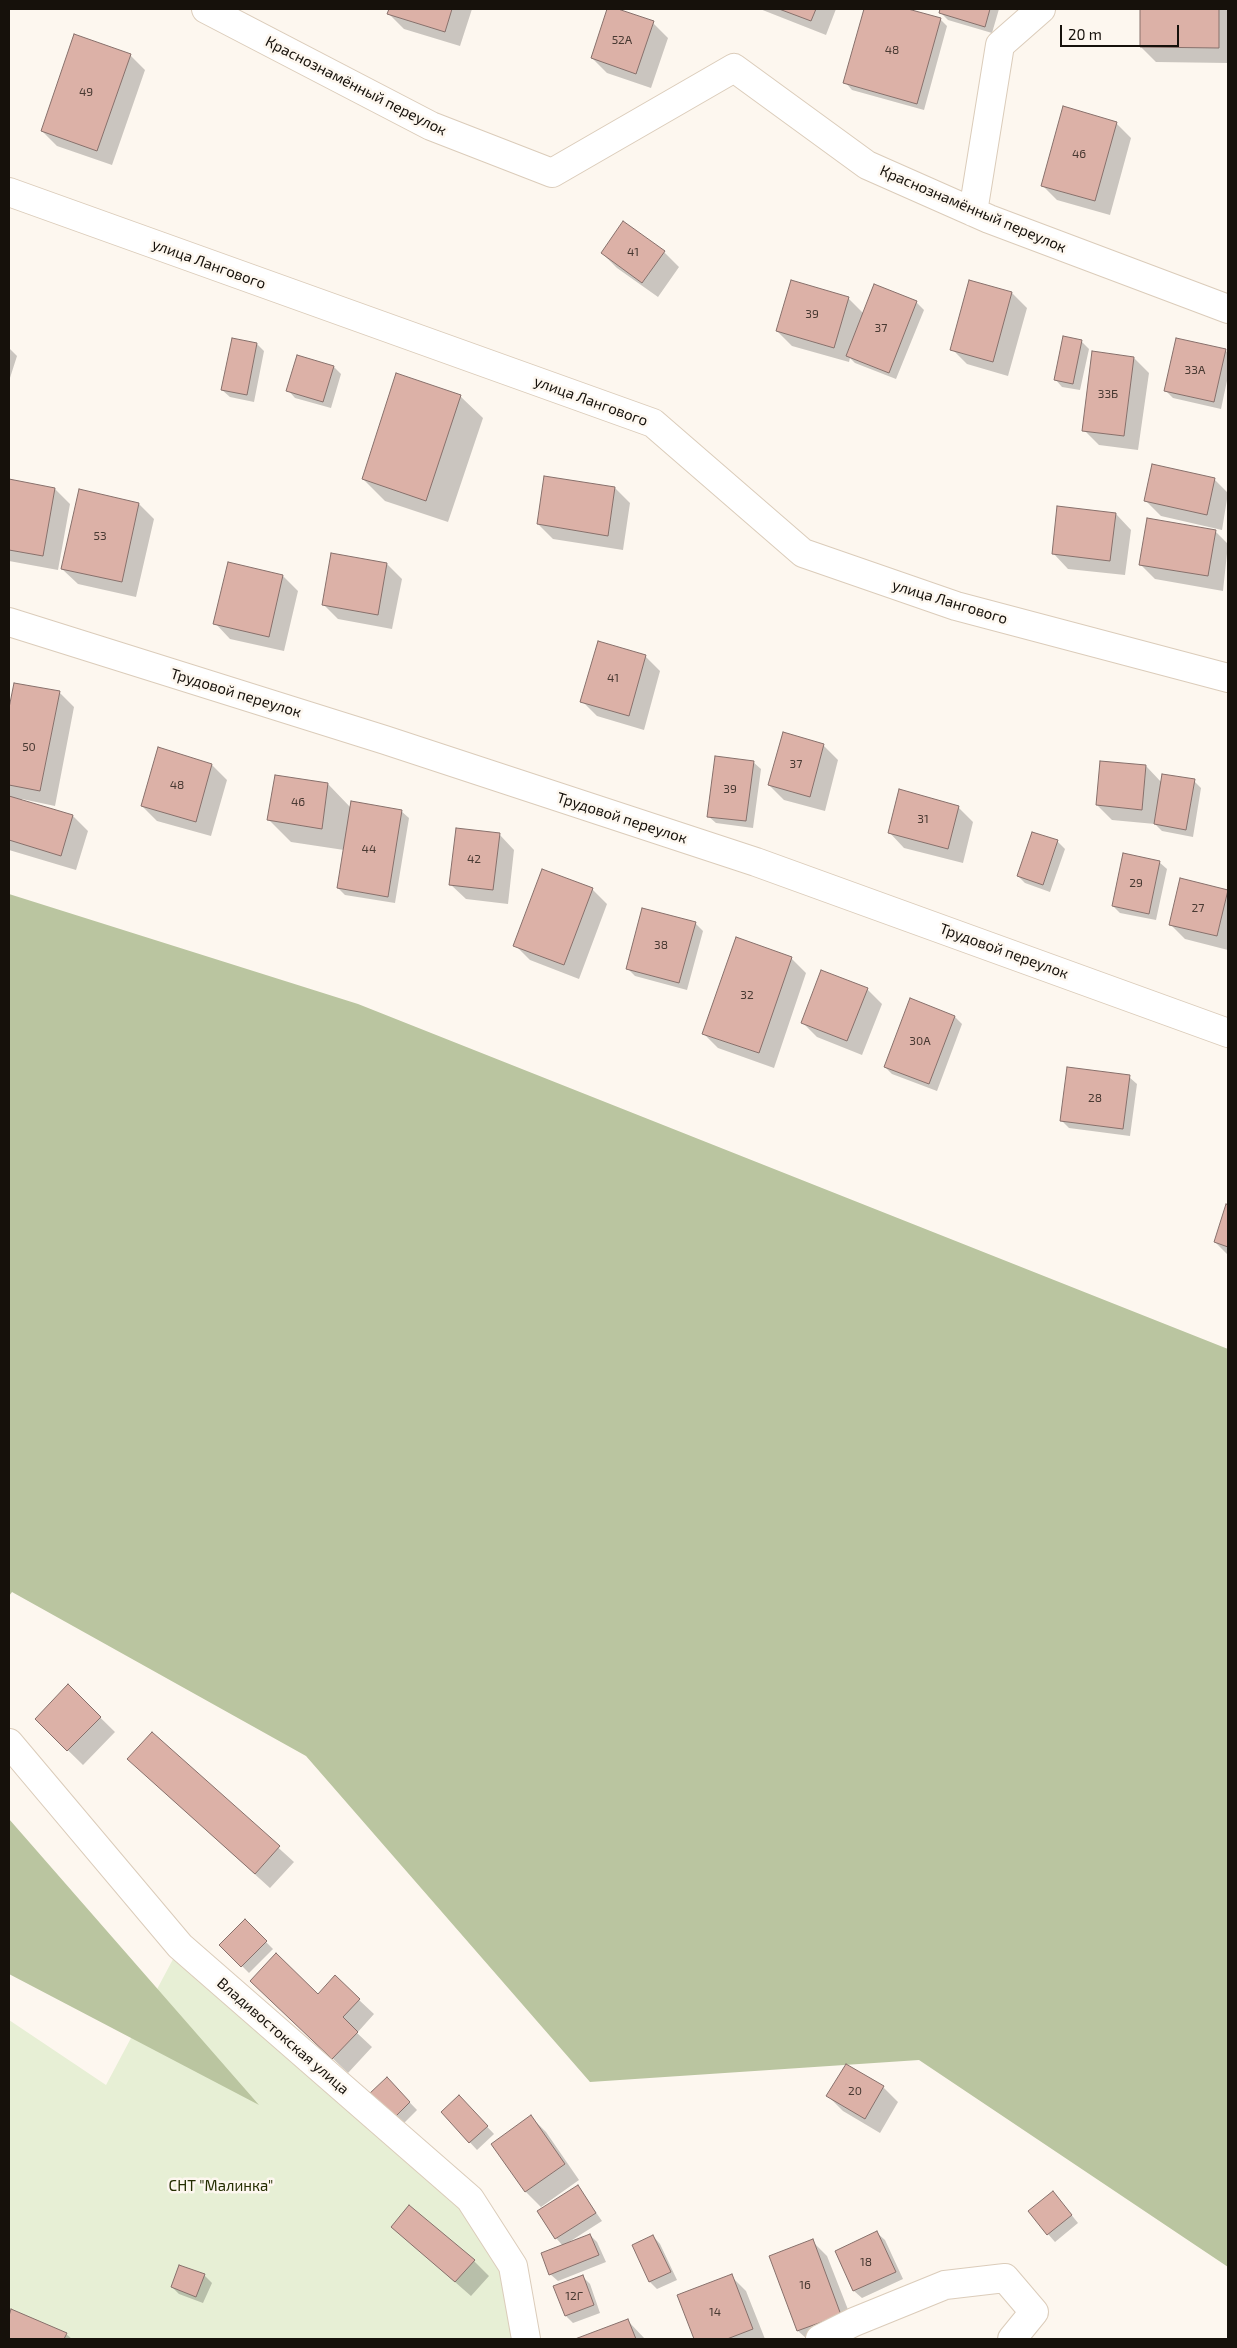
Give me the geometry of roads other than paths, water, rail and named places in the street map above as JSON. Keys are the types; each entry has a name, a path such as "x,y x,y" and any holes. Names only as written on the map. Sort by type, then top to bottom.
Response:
{"street":[{"name":"Краснознамённый переулок","path":"206,9 431,126 552,173 734,68 867,165 972,212 1228,308"},
{"path":"972,212 1000,45 1041,9"},
{"name":"улица Лангового","path":"9,192 653,423 803,553 956,606 1228,678"},
{"name":"Трудовой переулок","path":"9,622 394,743 756,862 1228,1033"},
{"name":"Владивостокская улица","path":"9,1742 180,1946 470,2199 513,2266 526,2339"},
{"path":"820,2339 854,2322 945,2285 1005,2278 1034,2312 1012,2339"}],"park label":[{"name":"СНТ \"Малинка\"","path":"221,2186"}]}
